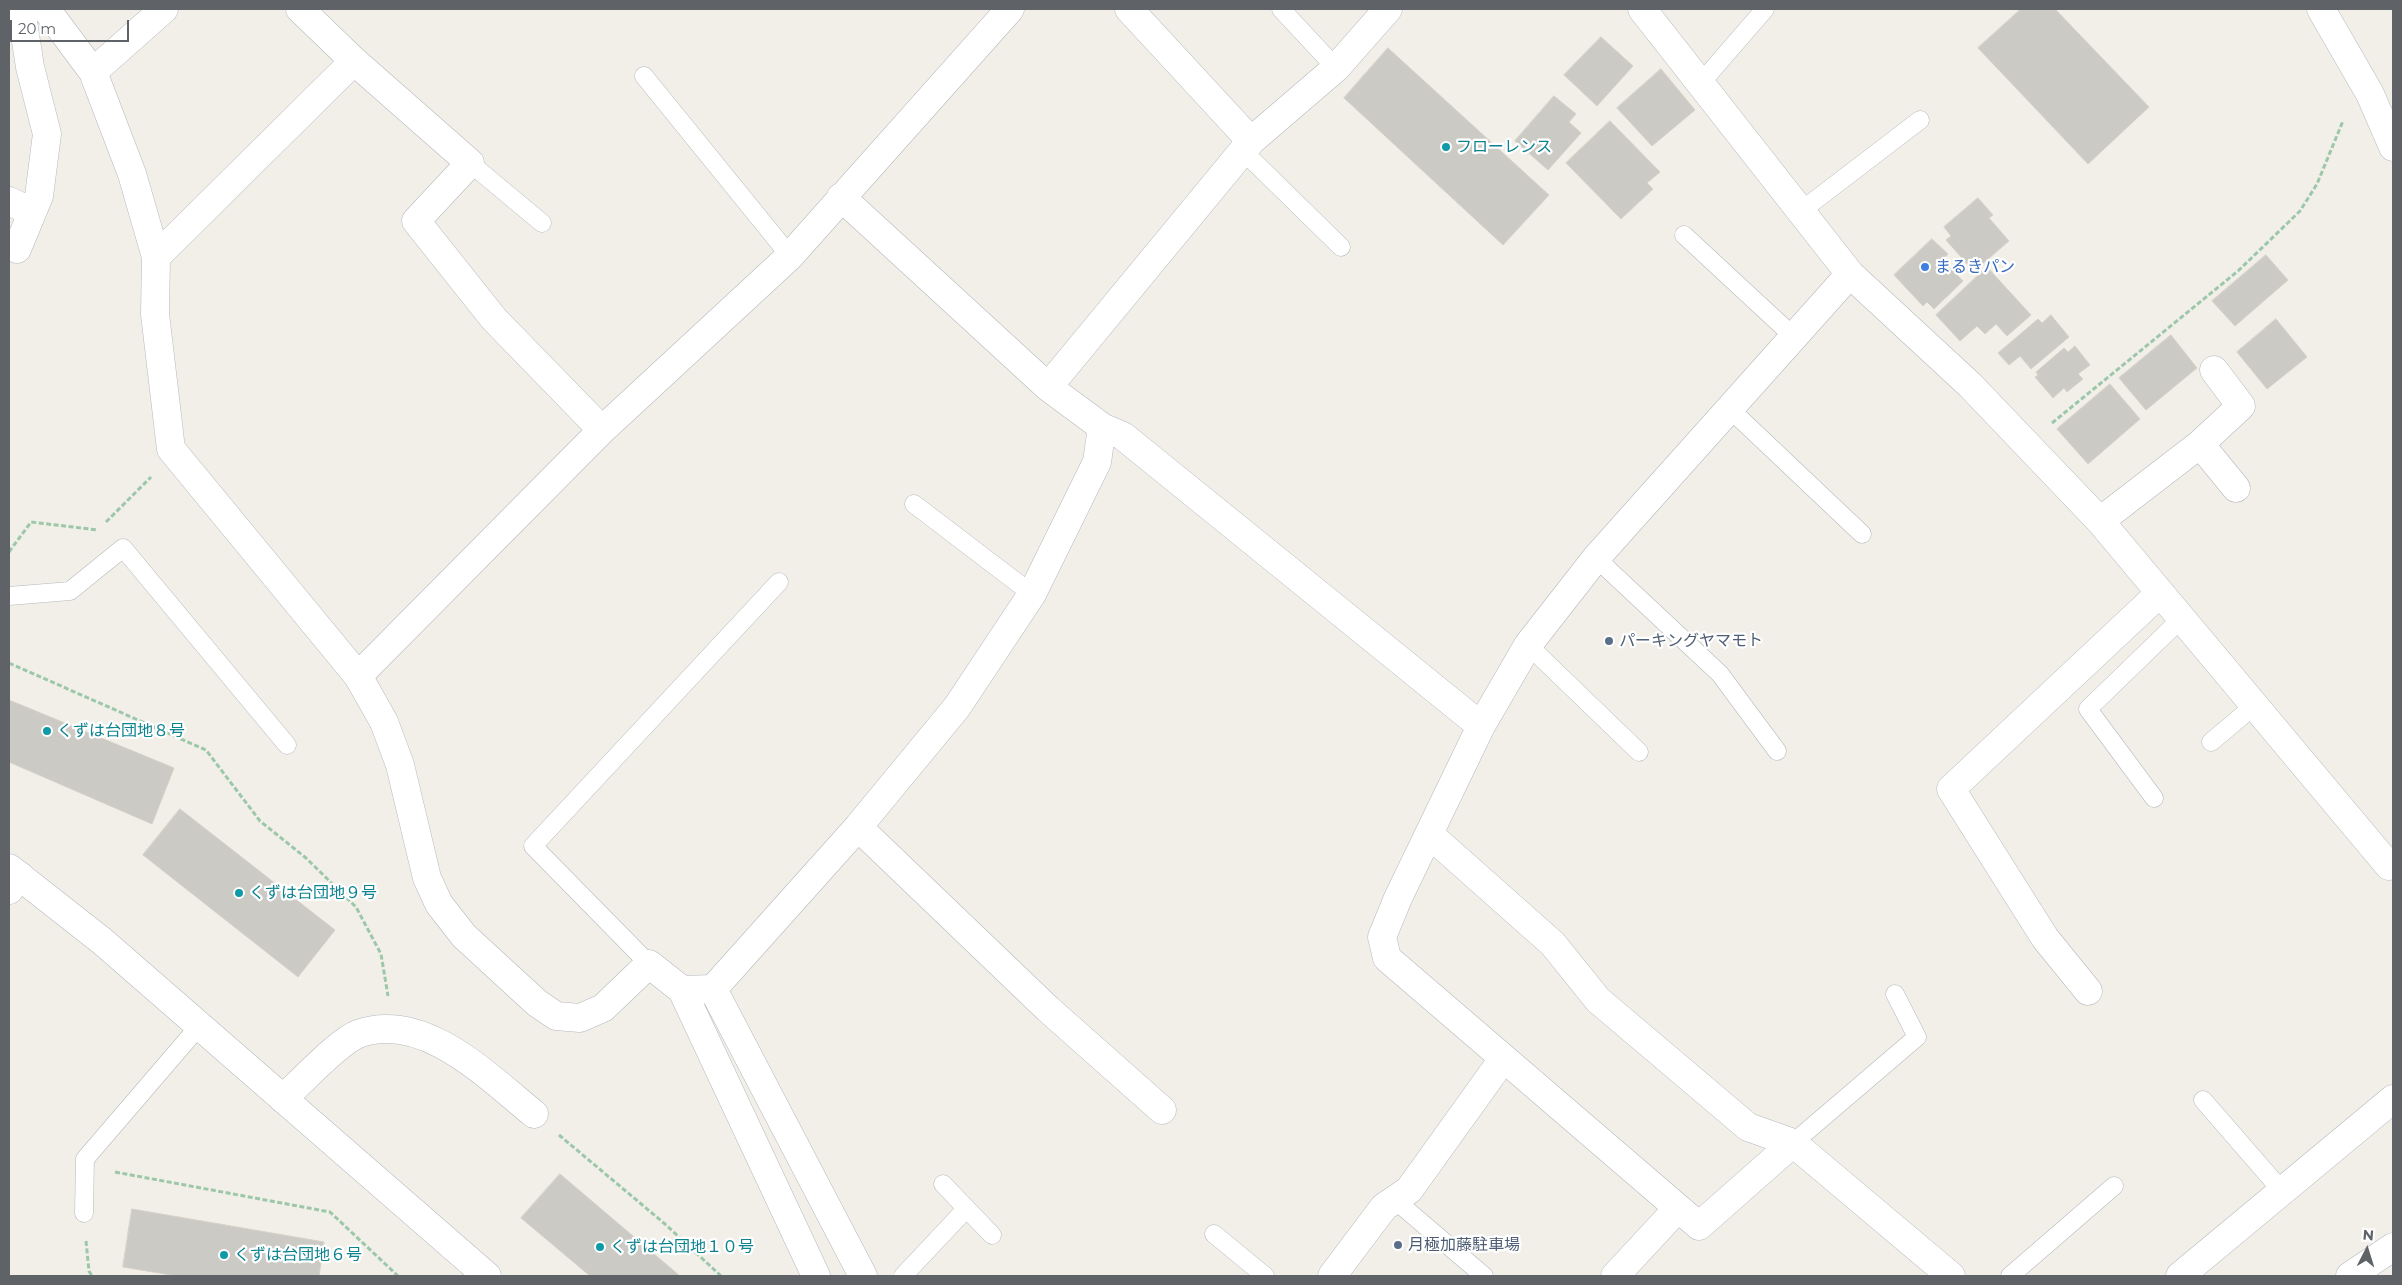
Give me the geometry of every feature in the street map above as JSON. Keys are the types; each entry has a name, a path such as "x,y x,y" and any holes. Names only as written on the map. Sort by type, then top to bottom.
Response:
{"street":[{"path":"17,249 20,206 39,196 47,134 30,67 21,9"},
{"path":"46,9 93,72 132,174 156,257 155,314 170,449 358,676 384,722 400,766 427,878 439,904 464,936 537,1003 556,1016 580,1018 603,1008 650,964 682,990 816,1276"},
{"path":"93,72 164,9"},
{"path":"300,9 354,61 470,163 416,221 494,319 602,430"},
{"path":"358,676 602,430 790,256 1010,9"},
{"path":"1129,9 1247,146"},
{"path":"1048,387 1247,146 1336,68 1388,9"},
{"path":"1642,9 1850,274 1970,384 2100,521 2391,869"},
{"path":"2321,9 2370,94 2393,147"},
{"path":"156,257 354,61"},
{"path":"842,197 1048,387 1102,427 1123,436 1482,726"},
{"path":"1793,1143 1700,1226 1386,958 1382,937 1398,898 1482,726 1528,645 1596,558 1731,410 1850,274"},
{"path":"2100,521 2200,444 2241,406 2214,370"},
{"path":"682,990 713,989 858,827 957,707 1032,594 1097,462 1102,427"},
{"path":"2200,444 2236,488"},
{"path":"2088,991 2045,938 1951,789 2160,593"},
{"path":"858,827 1048,1009 1162,1110"},
{"path":"1429,834 1553,944 1605,1007 1748,1127 1793,1143 1951,1276"},
{"path":"13,878 102,941 487,1276"},
{"path":"713,989 863,1276"},
{"path":"283,1099 357,1034 378,1030 401,1030 429,1038 457,1052 534,1114"},
{"path":"1332,1276 1384,1208 1409,1190 1503,1059"},
{"path":"2180,1276 2393,1098"},
{"path":"1615,1276 1678,1208"},
{"path":"2350,1276 2393,1247"}],"lane":[{"path":"1280,9 1336,68"},
{"path":"1700,84 1765,9"},
{"path":"644,76 790,256"},
{"path":"1801,211 1920,120"},
{"path":"1247,146 1341,247"},
{"path":"470,163 542,222"},
{"path":"1684,235 1794,337"},
{"path":"1731,410 1862,534"},
{"path":"914,504 1032,594"},
{"path":"9,596 70,591 124,548 287,745"},
{"path":"1596,558 1720,674 1777,751"},
{"path":"650,964 533,846 779,582"},
{"path":"2154,798 2088,709 2182,618"},
{"path":"1528,645 1639,752"},
{"path":"2211,742 2255,705"},
{"path":"1793,1143 1917,1037 1896,994"},
{"path":"84,1213 85,1159 200,1025"},
{"path":"2203,1100 2282,1191"},
{"path":"943,1184 992,1235"},
{"path":"2010,1276 2114,1186"},
{"path":"1395,1200 1484,1276"},
{"path":"903,1276 966,1209"},
{"path":"1214,1234 1265,1276"}],"path":[{"path":"2026,444 2190,311 2238,270 2300,211 2317,184 2345,118 2370,94"},
{"path":"9,552 31,522 97,530 174,454"},
{"path":"9,663 206,750 260,821 306,858 356,907 381,954 388,998 390,1031"},
{"path":"534,1114 665,1224 721,1276"},
{"path":"85,1168 330,1212 398,1276"},
{"path":"84,1213 89,1271 92,1276"}],"building":[{"path":"2021,9 2055,9 2149,107 2088,164 1978,48"},
{"path":"1601,37 1633,66 1597,106 1564,75"},
{"name":"フローレンス","path":"1388,48 1549,195 1503,245 1344,98"},
{"path":"1661,69 1695,110 1652,146 1617,108"},
{"path":"1554,96 1576,114 1569,122 1581,133 1548,170 1515,141"},
{"path":"1610,121 1660,172 1647,183 1653,189 1621,219 1566,163"},
{"path":"1978,198 1993,215 1989,218 2009,241 1980,266 1975,261 1969,266 1946,240 1951,236 1944,227"},
{"name":"まるきパン","path":"1932,239 1948,254 1942,260 1963,281 1934,309 1927,302 1923,306 1894,275"},
{"path":"2266,255 2288,280 2235,326 2212,301"},
{"path":"1987,267 2031,315 2007,336 1996,324 1985,334 1977,326 1960,341 1936,315"},
{"path":"2051,315 2069,337 2031,369 2020,356 2009,365 1998,353 2038,319 2042,323"},
{"path":"2276,319 2307,357 2267,389 2237,352"},
{"path":"2171,335 2197,368 2146,410 2119,378"},
{"path":"2075,346 2090,365 2078,374 2083,379 2067,392 2064,388 2053,398 2035,377 2038,375 2036,372 2064,348 2068,352"},
{"path":"2110,384 2140,419 2088,464 2057,429"},
{"name":"くずは台団地８号","path":"9,700 174,768 152,824 9,762"},
{"name":"くずは台団地９号","path":"180,809 335,930 298,977 143,855"},
{"name":"くずは台団地１０号","path":"560,1174 680,1276 590,1276 521,1218"},
{"name":"くずは台団地６号","path":"132,1209 324,1242 319,1276 177,1276 123,1267"}],"place":[{"name":"フローレンス","path":"1446,147"},
{"name":"まるきパン","path":"1925,267"},
{"name":"パーキングヤマモト","path":"1609,641"},
{"name":"くずは台団地８号","path":"47,731"},
{"name":"くずは台団地９号","path":"239,893"},
{"name":"月極加藤駐車場","path":"1398,1245"},
{"name":"くずは台団地１０号","path":"600,1247"},
{"name":"くずは台団地６号","path":"224,1255"}]}
